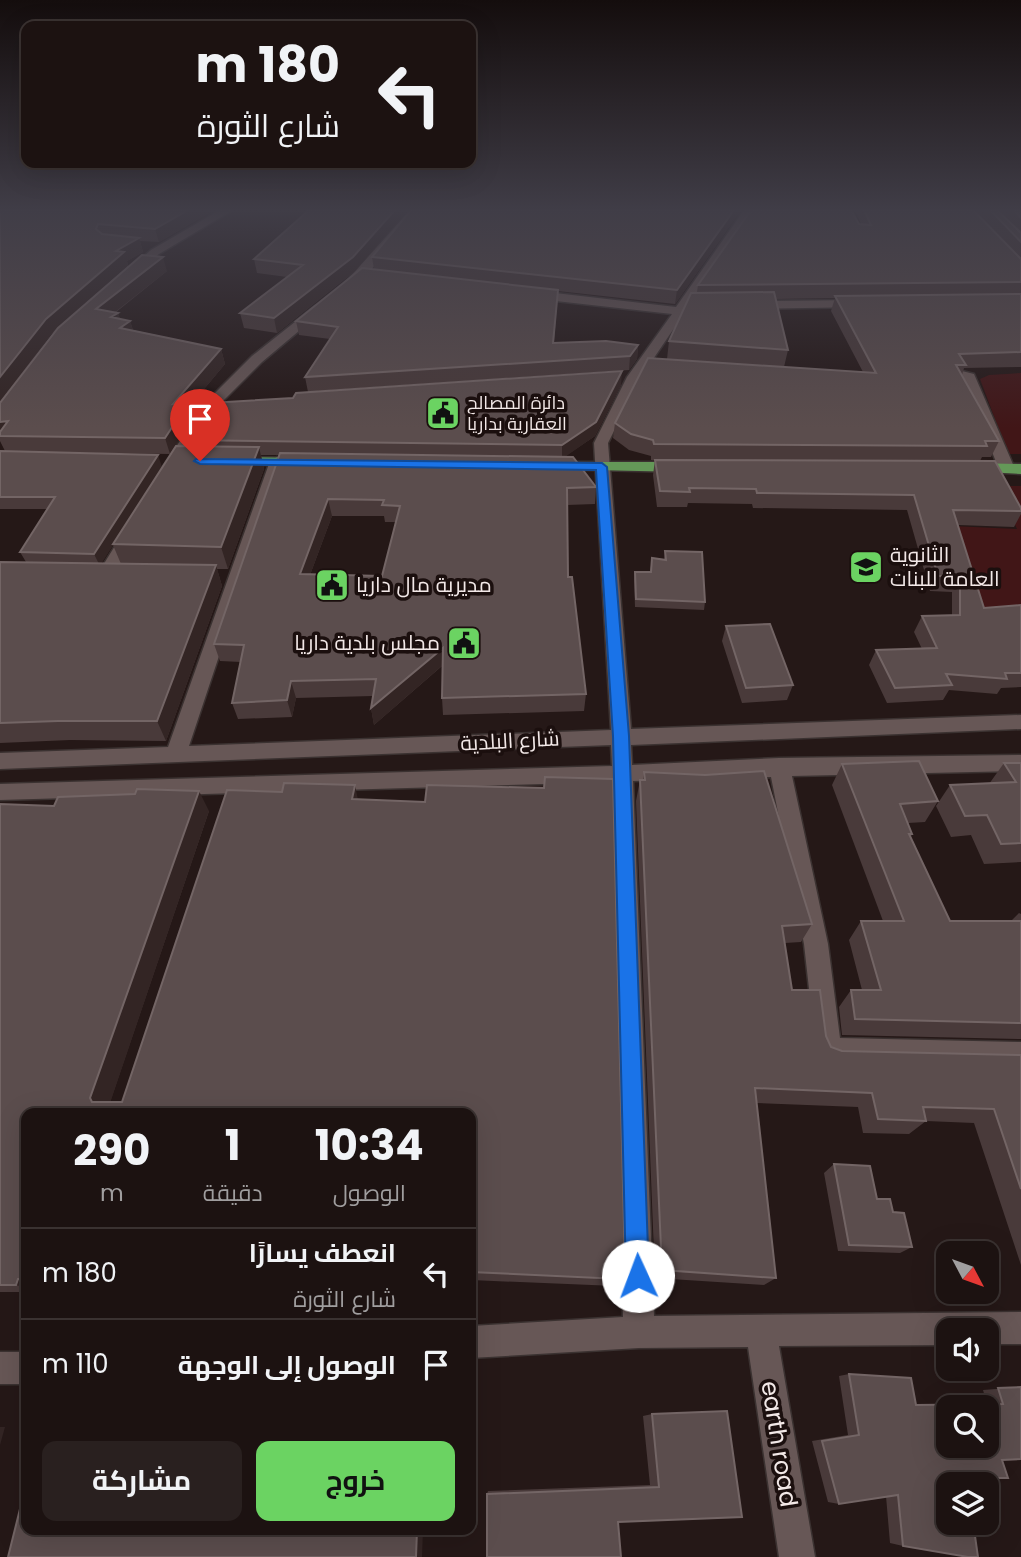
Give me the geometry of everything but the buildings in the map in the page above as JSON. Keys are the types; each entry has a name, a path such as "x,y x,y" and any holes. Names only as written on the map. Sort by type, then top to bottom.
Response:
{"main road":[{"path":"167,461 200,461"},
{"path":"225,461 317,462"},
{"path":"534,466 700,467"},
{"path":"951,468 1014,468"}],"street":[{"path":"116,286 120,283"},
{"path":"160,484 167,461 211,405 257,359 352,283"},
{"path":"639,1332 621,736 601,443 638,372 702,283"},
{"path":"514,292 687,307"},
{"path":"737,305 872,304"},
{"path":"967,374 1014,468"},
{"path":"211,405 238,403"},
{"path":"175,756 228,578 276,461"},
{"path":"131,575 99,574 140,518"},
{"name":"شارع البلدية","path":"0,761 1021,722"},
{"name":"شارع البلدية","path":"0,792 230,788 779,766 1021,763"},
{"path":"779,766 816,944 829,1051 1021,1055"},
{"path":"221,814 230,788"},
{"path":"476,1342 639,1332 1021,1328"},
{"name":"earth road","path":"761,1331 797,1557"},
{"path":"0,1368 21,1368"}],"shaded area":[{"path":"1021,373 1021,454 1008,454 980,379 989,375"},
{"path":"997,486 1021,486 1021,613 983,614 952,526 1017,529"}],"place":[{"name":"دائرة المصالح العقارية بداريا","path":"443,413"},
{"name":"الثانوية العامة للبنات","path":"866,567"},
{"name":"مديرية مال داريا","path":"332,585"},
{"name":"مجلس بلدية داريا","path":"464,643"}],"route":[{"path":"200,461 602,467 621,736 638,1276"}]}
